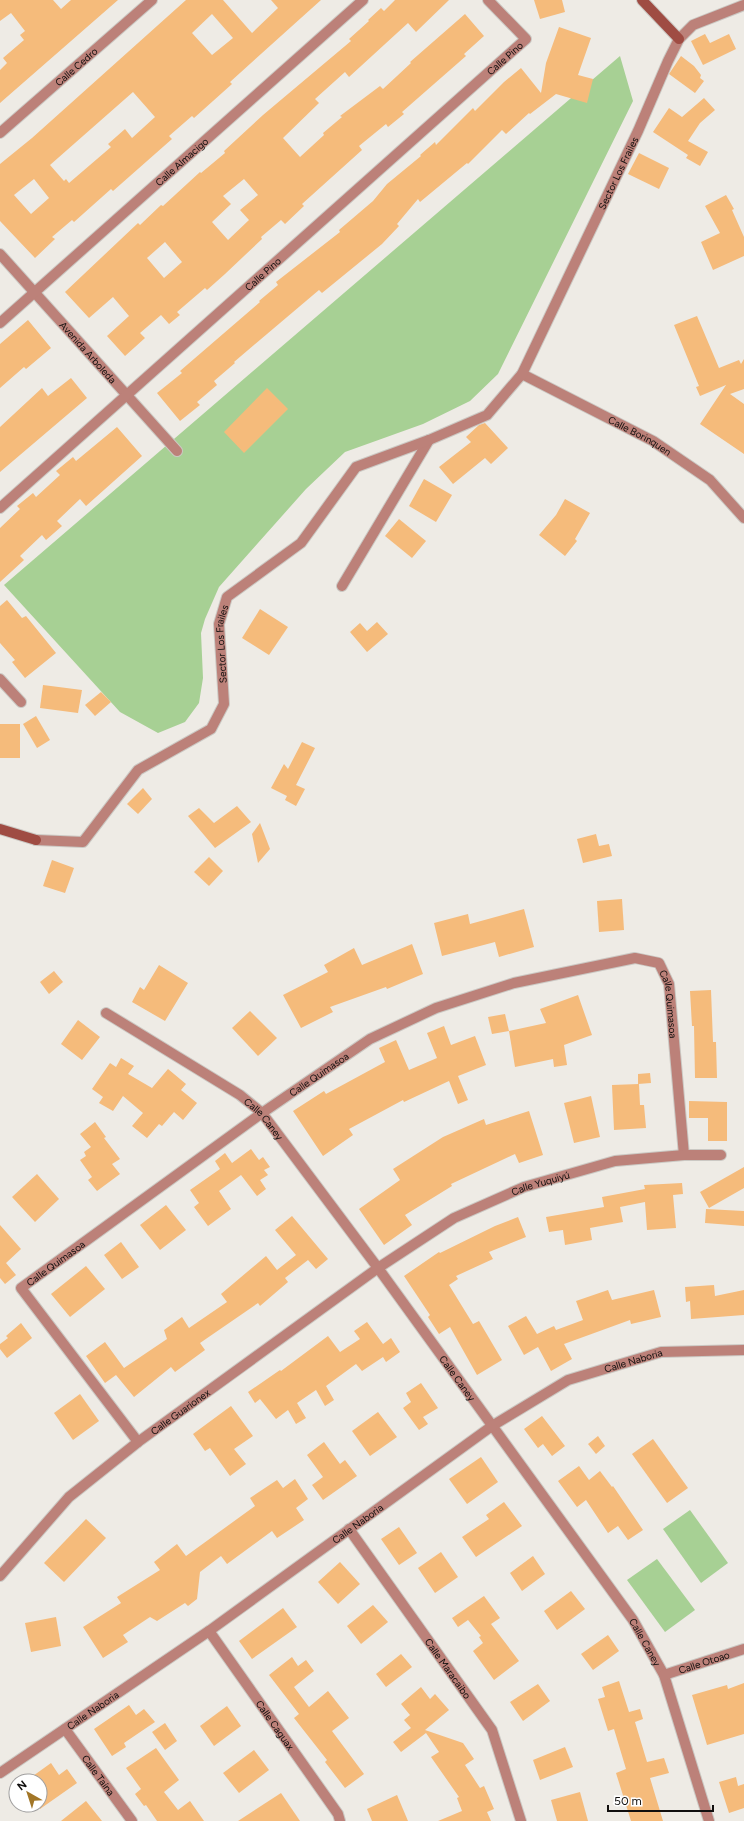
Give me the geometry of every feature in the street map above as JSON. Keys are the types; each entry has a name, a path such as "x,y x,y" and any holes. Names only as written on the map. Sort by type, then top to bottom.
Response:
{"street":[{"name":"Calle Cedro","path":"0,133 152,0"},
{"name":"Calle Almacigo","path":"0,323 363,0"},
{"name":"Calle Pino","path":"0,508 526,39 488,0"},
{"path":"642,0 679,39"},
{"name":"Sector Los Frailes","path":"0,829 36,840 83,842 138,770 211,729 224,704 219,624 227,597 301,543 356,467 429,440 487,415 522,374 638,131 679,39 693,25 744,5"},
{"name":"Avenida Arboleda","path":"0,254 36,292 177,451"},
{"name":"Calle Borinquen","path":"522,374 653,441 710,480 744,518"},
{"path":"342,586 429,440"},
{"path":"0,679 20,702"},
{"name":"Calle Quimasoa","path":"138,1442 21,1288 262,1113 370,1039 436,1008 514,983 635,958 659,963 669,984 684,1155"},
{"name":"Calle Caney","path":"106,1013 240,1094 262,1113 378,1268 633,1620 664,1675 709,1821"},
{"name":"Calle Yuquiyú","path":"378,1268 454,1218 524,1187 616,1162 684,1155 721,1155"},
{"name":"Calle Guarionex","path":"0,1576 68,1496 138,1442 378,1268"},
{"name":"Calle Naboria","path":"0,1773 209,1630 492,1426 568,1380 661,1352 744,1350"},
{"name":"Calle Maracaibo","path":"350,1529 492,1730 520,1821"},
{"name":"Calle Caguax","path":"209,1630 338,1814 340,1821"},
{"name":"Calle Otoao","path":"664,1675 744,1649"},
{"name":"Calle Taína","path":"65,1729 132,1821"}],"green space":[{"path":"620,56 633,101 498,374 470,401 423,424 345,452 306,489 219,587 205,619 201,633 203,678 199,703 185,722 158,733 120,712 4,585"},
{"path":"690,1510 728,1563 701,1583 663,1529"},
{"path":"657,1559 695,1610 665,1632 627,1580"}],"building":[{"path":"0,0 53,0 61,9 71,0 118,0 0,103 0,70 7,63 3,58 24,40 20,35 25,31 11,13 0,21"},
{"path":"186,0 223,0 252,33 278,8 271,0 321,0 230,82 232,84 194,118 192,116 169,136 172,139 113,191 111,189 74,222 72,220 52,237 55,239 35,258 0,221 0,164 32,138","holes":["212,14 233,38 212,55 192,33","133,92 155,117 132,138 125,129 108,144 111,147 69,183 66,179 64,181 50,165","34,179 49,198 31,214 14,195"]},
{"path":"395,0 449,0 416,32 408,23 349,77 345,72 315,99 319,103 283,138 300,157 324,135 323,133 342,117 340,116 380,86 383,89 411,63 410,62 465,14 484,36 464,54 466,56 402,112 404,114 388,127 386,124 359,146 362,150 302,204 304,206 285,224 281,220 261,237 262,239 225,274 207,290 205,288 177,312 180,315 169,324 161,315 140,333 145,338 125,356 107,336 129,316 113,297 89,318 65,292 138,223 140,225 161,205 163,206 200,172 201,173 225,153 224,151 263,115 351,41 349,39 381,8 384,11","holes":["244,179 258,195 240,210 249,220 228,240 212,222 231,204 223,196","165,242 182,262 164,278 147,258"]},
{"path":"534,0 562,0 565,12 540,19"},
{"path":"559,27 591,38 578,75 593,79 587,103 556,94 530,114 529,113 506,134 502,130 468,164 467,163 420,202 418,199 397,224 399,226 382,244 322,293 319,290 234,362 235,363 214,381 217,385 197,402 200,405 180,421 157,393 182,373 180,371 260,302 259,301 278,285 276,282 340,232 339,230 373,201 387,184 421,156 420,155 435,142 436,145 473,108 475,111 504,82 521,68 541,93 546,63"},
{"path":"705,34 710,43 729,34 736,49 703,65 691,41"},
{"path":"681,56 694,66 701,75 700,78 704,81 695,93 669,74"},
{"path":"704,98 715,110 700,123 688,141 708,152 700,166 686,158 688,155 653,132 669,108 682,117"},
{"path":"639,153 669,168 659,189 628,174"},
{"path":"726,195 734,209 732,210 744,237 744,256 713,270 701,242 720,233 705,206"},
{"path":"697,316 719,368 739,360 741,364 744,359 744,389 730,394 744,404 744,454 700,424 726,385 700,396 696,387 699,386 674,325"},
{"path":"28,320 51,348 26,369 24,367 0,388 0,344"},
{"path":"71,378 87,398 0,472 0,427 42,388 48,396"},
{"path":"267,388 288,409 244,453 224,432"},
{"path":"485,423 508,448 491,464 485,458 453,484 439,467 471,442 466,437 479,425"},
{"path":"117,427 142,456 86,506 80,499 57,521 62,526 46,540 42,535 20,556 24,560 0,582 0,528 20,509 17,506 33,493 36,497 60,475 56,471 73,457 76,461"},
{"path":"424,479 452,495 436,522 409,506"},
{"path":"565,499 590,513 575,539 577,541 565,556 539,535 556,515"},
{"path":"399,519 426,541 412,558 385,536"},
{"path":"7,600 22,618 26,616 56,653 25,678 12,662 15,660 0,643 0,606"},
{"path":"260,609 288,627 269,655 242,638"},
{"path":"377,622 388,634 367,652 350,632 360,623 367,631"},
{"path":"43,685 82,690 78,713 40,708"},
{"path":"101,692 111,702 95,716 85,705"},
{"path":"36,716 50,740 37,748 23,724"},
{"path":"0,724 20,724 20,758 0,758"},
{"path":"302,742 315,748 296,785 305,789 296,806 285,800 287,796 271,788 284,764 288,769"},
{"path":"143,788 152,799 138,814 127,804"},
{"path":"237,806 251,822 215,848 188,816 199,808 214,823"},
{"path":"260,823 270,849 258,863 252,834"},
{"path":"596,834 599,846 609,844 612,856 583,863 577,839"},
{"path":"209,857 223,871 209,886 194,872"},
{"path":"52,860 74,868 65,893 43,886"},
{"path":"622,899 624,930 599,932 597,901"},
{"path":"524,909 534,947 499,957 495,942 442,956 434,923 468,914 470,924"},
{"path":"412,944 423,974 387,989 386,987 330,1007 333,1012 301,1028 283,995 328,972 324,965 354,948 362,965"},
{"path":"159,965 188,983 165,1021 132,1002 140,987 144,990"},
{"path":"54,971 63,982 49,994 40,982"},
{"path":"711,990 713,1042 716,1042 717,1078 695,1078 694,1026 692,1026 690,991"},
{"path":"578,995 592,1035 564,1045 567,1065 554,1067 553,1059 515,1067 509,1031 546,1023 540,1009"},
{"path":"250,1011 277,1038 258,1056 232,1028"},
{"path":"505,1014 509,1031 492,1034 488,1017"},
{"path":"78,1020 100,1037 82,1060 61,1044"},
{"path":"444,1026 451,1045 475,1036 486,1065 458,1076 468,1100 458,1104 449,1081 404,1102 403,1100 349,1129 353,1135 323,1156 293,1111 324,1091 326,1094 385,1062 379,1048 396,1040 409,1070 437,1058 427,1033"},
{"path":"121,1058 134,1066 128,1074 152,1088 168,1069 186,1084 181,1090 197,1103 183,1120 174,1112 162,1126 159,1124 147,1138 132,1126 143,1113 123,1096 113,1111 99,1103 103,1097 92,1089 110,1063 116,1067"},
{"path":"650,1073 651,1083 638,1084 638,1074"},
{"path":"639,1084 640,1105 644,1105 646,1128 614,1130 612,1085"},
{"path":"591,1096 600,1137 574,1143 564,1103"},
{"path":"689,1101 727,1102 727,1141 708,1141 708,1118 689,1118"},
{"path":"529,1111 543,1155 519,1163 515,1154 451,1184 452,1186 405,1215 412,1225 384,1245 359,1209 400,1180 393,1169 443,1137 484,1119 486,1125"},
{"path":"95,1122 106,1137 104,1138 120,1159 112,1164 120,1174 97,1191 88,1180 92,1177 80,1160 86,1156 84,1152 91,1147 80,1134"},
{"path":"251,1149 259,1160 263,1157 270,1167 264,1170 268,1175 260,1180 266,1189 257,1196 241,1175 219,1191 231,1209 208,1226 194,1207 199,1203 190,1190 220,1169 215,1161 225,1153 232,1163"},
{"path":"744,1167 744,1188 709,1208 700,1192"},
{"path":"37,1174 59,1199 35,1222 12,1197"},
{"path":"682,1183 683,1194 673,1195 676,1228 647,1230 645,1202 620,1207 623,1222 590,1228 592,1240 565,1245 563,1230 549,1232 546,1217 604,1207 602,1197 645,1189 644,1185"},
{"path":"166,1205 186,1230 160,1250 140,1225"},
{"path":"706,1209 744,1211 744,1226 705,1223"},
{"path":"292,1216 328,1259 316,1269 308,1260 285,1278 288,1282 260,1306 258,1303 200,1343 205,1350 175,1372 171,1367 134,1397 116,1375 105,1383 86,1356 105,1342 124,1368 167,1339 164,1330 182,1317 189,1328 227,1302 221,1294 266,1256 277,1270 296,1255 275,1230"},
{"path":"518,1217 526,1237 489,1252 493,1259 456,1276 458,1279 449,1285 473,1324 479,1321 502,1360 477,1375 450,1327 439,1334 428,1317 430,1315 404,1276 439,1252 440,1253 495,1226"},
{"path":"0,1225 21,1249 6,1263 16,1275 5,1284 0,1278"},
{"path":"121,1242 139,1267 122,1279 104,1255"},
{"path":"86,1266 105,1289 70,1317 51,1294"},
{"path":"714,1285 715,1296 744,1290 744,1315 691,1319 690,1301 686,1302 685,1287"},
{"path":"608,1290 612,1300 654,1290 661,1317 631,1324 630,1320 564,1344 572,1359 551,1371 538,1347 524,1355 508,1326 526,1316 537,1334 554,1326 556,1330 583,1320 576,1301"},
{"path":"367,1322 383,1344 391,1338 400,1352 386,1362 383,1357 362,1371 356,1364 326,1386 334,1400 325,1406 316,1390 297,1403 306,1418 296,1424 288,1410 276,1419 260,1399 255,1403 248,1392 280,1370 281,1371 328,1336 340,1352 360,1339 354,1331"},
{"path":"21,1323 32,1338 7,1358 0,1349 0,1344 8,1338 6,1336"},
{"path":"421,1383 438,1408 423,1417 428,1424 419,1430 403,1408 411,1402 406,1393"},
{"path":"80,1394 99,1421 73,1440 54,1413"},
{"path":"231,1406 253,1436 234,1449 246,1464 230,1476 210,1448 205,1451 193,1434"},
{"path":"378,1412 397,1437 370,1456 352,1431"},
{"path":"542,1416 565,1446 552,1456 543,1444 538,1448 524,1429"},
{"path":"598,1436 605,1446 596,1454 588,1444"},
{"path":"653,1439 688,1488 667,1503 632,1454"},
{"path":"324,1442 340,1464 345,1460 357,1476 323,1500 312,1485 323,1477 307,1455"},
{"path":"481,1457 498,1482 467,1504 449,1479"},
{"path":"579,1466 589,1480 600,1471 612,1487 613,1486 643,1530 628,1540 618,1526 608,1533 586,1500 577,1507 558,1481"},
{"path":"295,1479 308,1499 296,1508 304,1520 277,1538 272,1531 227,1564 221,1556 200,1572 197,1599 188,1606 185,1603 157,1621 150,1617 123,1635 128,1642 103,1658 83,1627 121,1603 117,1597 160,1570 154,1562 177,1544 186,1556 255,1506 250,1498 277,1480 283,1488"},
{"path":"504,1502 522,1526 476,1557 462,1537 489,1519 486,1515"},
{"path":"86,1519 106,1538 64,1582 44,1563"},
{"path":"399,1527 417,1553 399,1565 381,1539"},
{"path":"441,1552 458,1577 435,1593 418,1568"},
{"path":"533,1556 545,1574 522,1591 510,1573"},
{"path":"340,1562 360,1584 338,1604 318,1582"},
{"path":"571,1591 585,1609 557,1630 544,1611"},
{"path":"484,1596 500,1618 491,1624 519,1661 494,1680 473,1651 483,1643 479,1637 481,1636 468,1620 458,1627 452,1618"},
{"path":"373,1605 388,1622 361,1644 347,1626"},
{"path":"283,1608 297,1627 252,1659 239,1641"},
{"path":"56,1617 61,1646 31,1652 25,1623"},
{"path":"608,1635 619,1651 593,1670 581,1654"},
{"path":"401,1654 412,1667 386,1687 376,1674"},
{"path":"292,1657 298,1666 306,1660 314,1671 294,1687 309,1707 328,1691 349,1718 332,1731 364,1774 345,1788 325,1762 327,1760 294,1718 299,1714 269,1675"},
{"path":"619,1681 629,1712 640,1709 643,1719 635,1722 647,1762 664,1758 669,1773 650,1778 663,1821 631,1821 616,1773 626,1769 614,1729 608,1731 598,1699 605,1697 602,1687"},
{"path":"744,1683 744,1734 707,1745 692,1695 727,1685 728,1689"},
{"path":"538,1684 550,1701 523,1721 510,1702"},
{"path":"421,1687 430,1699 435,1694 449,1710 425,1730 463,1743 474,1759 465,1765 480,1788 484,1786 494,1809 487,1812 491,1821 438,1821 462,1811 457,1798 459,1797 431,1757 439,1752 426,1733 401,1752 393,1742 411,1728 404,1720 410,1715 401,1704"},
{"path":"129,1705 136,1715 144,1709 155,1722 124,1743 126,1747 112,1756 94,1729"},
{"path":"227,1706 241,1726 214,1746 200,1726"},
{"path":"165,1723 177,1741 165,1750 152,1732"},
{"path":"565,1747 573,1767 540,1780 533,1760"},
{"path":"156,1748 179,1780 164,1792 178,1810 190,1801 204,1821 157,1821 146,1805 144,1806 135,1794 141,1789 126,1768"},
{"path":"254,1750 269,1770 239,1793 223,1773"},
{"path":"51,1763 59,1775 67,1769 77,1783 48,1803 48,1773 37,1773"},
{"path":"736,1777 738,1786 744,1784 744,1808 729,1813 719,1782"},
{"path":"580,1792 588,1821 557,1821 551,1800"},
{"path":"281,1793 300,1821 238,1821"},
{"path":"397,1795 408,1821 372,1821 367,1809"},
{"path":"86,1801 102,1821 61,1821"}]}
